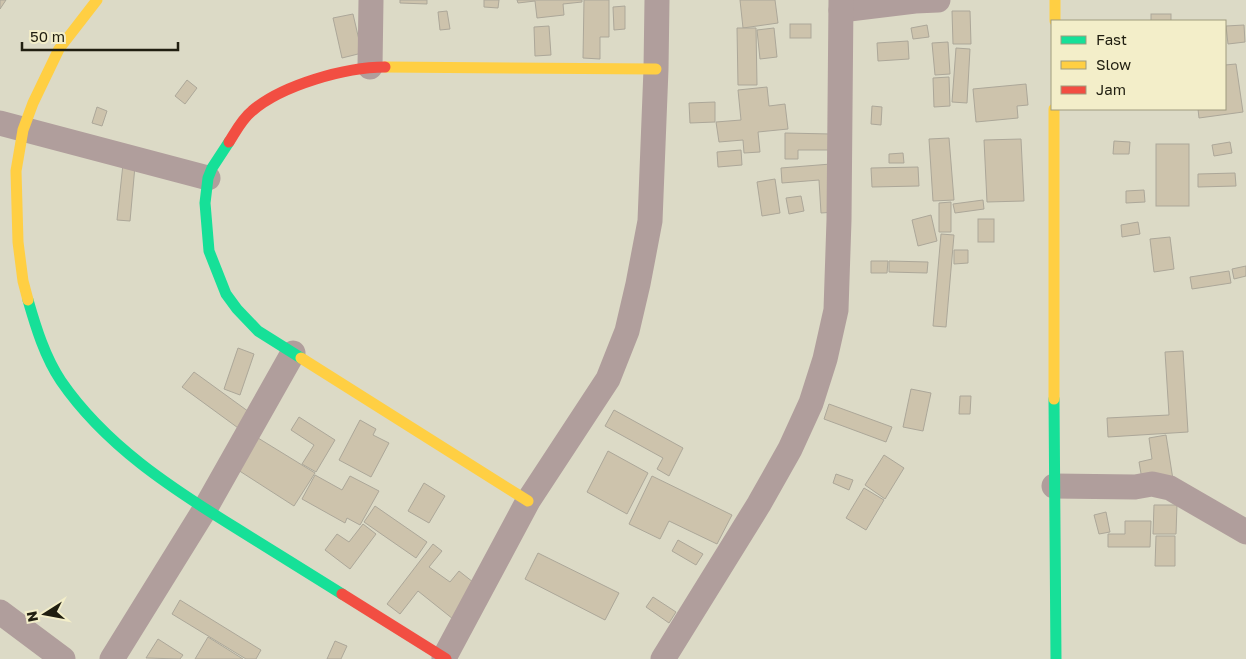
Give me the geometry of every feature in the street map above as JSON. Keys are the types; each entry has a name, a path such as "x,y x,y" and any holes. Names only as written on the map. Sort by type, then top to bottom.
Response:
{"street":[{"path":"97,0 59,49 33,103 11,127 16,171 18,242 24,281 33,317 45,350 60,379 85,413 105,434 165,483 205,510 445,658 528,501 608,380 627,331 650,221 657,0"},
{"path":"370,67 371,0"},
{"path":"664,659 759,504 790,449 811,403 826,359 836,310 839,220 841,5 938,0"},
{"path":"1055,0 1055,20"},
{"path":"528,501 258,331 252,325 237,309 220,282 209,251 205,203 208,178 216,161 243,120 254,110 283,91 319,78 370,67 656,68"},
{"path":"1054,110 1056,659"},
{"path":"11,127 208,178"},
{"path":"112,659 205,510 293,353"},
{"path":"1054,486 1135,487 1152,484 1170,488 1246,532"},
{"path":"0,612 62,659"}],"building":[{"path":"0,0 6,0 0,9"},
{"path":"400,0 427,0 427,4 400,3"},
{"path":"484,0 499,0 498,8 484,7"},
{"path":"517,0 582,0 582,2 563,4 564,15 537,18 535,1 518,3"},
{"path":"584,0 609,0 609,37 600,37 600,59 583,58"},
{"path":"740,0 775,0 778,23 743,28"},
{"path":"625,6 625,29 614,30 613,7"},
{"path":"447,11 450,29 440,30 438,12"},
{"path":"952,11 970,11 971,44 953,44"},
{"path":"353,14 362,53 342,58 333,18"},
{"path":"1151,14 1171,14 1171,20 1151,20"},
{"path":"790,24 811,24 811,38 790,38"},
{"path":"927,25 929,37 913,39 911,28"},
{"path":"1244,25 1245,42 1228,44 1226,26"},
{"path":"549,26 551,55 535,56 534,27"},
{"path":"737,28 756,28 757,85 738,85"},
{"path":"774,28 777,57 760,59 757,30"},
{"path":"908,41 909,59 878,61 877,43"},
{"path":"948,42 950,74 935,75 932,43"},
{"path":"956,48 970,49 967,103 952,102"},
{"path":"1236,64 1243,112 1199,118 1198,110 1226,110 1226,65"},
{"path":"949,77 950,106 934,107 933,78"},
{"path":"187,80 197,88 185,104 175,96"},
{"path":"1026,84 1028,105 1017,106 1018,118 976,122 973,89"},
{"path":"767,87 769,106 785,104 788,129 758,132 760,152 744,153 743,140 719,142 716,122 741,120 738,90"},
{"path":"715,102 715,122 690,123 689,103"},
{"path":"872,106 882,107 881,125 871,124"},
{"path":"97,107 107,111 102,126 92,123"},
{"path":"785,133 831,134 831,150 798,150 798,159 785,159"},
{"path":"949,138 954,200 933,201 929,139"},
{"path":"1021,139 1024,201 987,202 984,140"},
{"path":"1114,141 1130,142 1129,154 1113,154"},
{"path":"1230,142 1232,153 1214,156 1212,145"},
{"path":"1156,144 1189,144 1189,206 1156,206"},
{"path":"741,150 742,165 718,167 717,152"},
{"path":"903,153 904,163 889,163 889,154"},
{"path":"123,164 135,166 130,221 117,220"},
{"path":"831,164 835,212 821,213 819,180 782,183 781,168"},
{"path":"918,167 919,186 872,187 871,168"},
{"path":"1235,173 1236,186 1198,187 1198,174"},
{"path":"775,179 780,213 762,216 757,182"},
{"path":"1144,190 1145,202 1126,203 1126,191"},
{"path":"801,196 804,211 789,214 786,198"},
{"path":"983,200 984,209 955,213 953,204"},
{"path":"951,202 951,232 939,232 939,203"},
{"path":"931,215 937,241 918,246 912,220"},
{"path":"978,219 994,219 994,242 978,242"},
{"path":"1138,222 1140,234 1122,237 1121,225"},
{"path":"941,234 954,235 946,327 933,326"},
{"path":"1170,237 1174,269 1154,272 1150,239"},
{"path":"954,250 968,250 968,263 954,264"},
{"path":"871,261 888,261 887,273 871,273"},
{"path":"889,261 928,262 927,273 889,272"},
{"path":"1246,266 1246,276 1234,279 1232,269"},
{"path":"1229,271 1231,283 1192,289 1190,277"},
{"path":"238,348 254,354 240,395 224,389"},
{"path":"1183,351 1188,432 1108,437 1107,418 1169,415 1165,352"},
{"path":"194,372 256,417 245,433 182,387"},
{"path":"911,389 931,393 923,431 903,427"},
{"path":"960,396 971,396 970,414 959,414"},
{"path":"829,404 892,427 886,442 824,419"},
{"path":"614,410 683,448 669,476 657,469 663,458 605,426"},
{"path":"299,417 335,440 316,472 302,464 314,445 291,430"},
{"path":"360,420 376,429 373,435 389,443 371,477 339,460"},
{"path":"1166,435 1174,486 1144,491 1139,462 1152,459 1149,438"},
{"path":"258,438 315,473 294,506 238,470"},
{"path":"608,451 648,473 627,514 587,492"},
{"path":"884,455 904,468 885,499 865,485"},
{"path":"836,474 853,480 849,490 833,483"},
{"path":"315,475 342,490 350,476 379,491 360,525 347,518 345,523 302,499"},
{"path":"652,476 732,515 717,544 669,521 660,539 629,524"},
{"path":"424,483 445,496 429,523 408,511"},
{"path":"864,488 884,500 866,530 846,518"},
{"path":"1154,505 1177,505 1176,534 1153,534"},
{"path":"375,506 427,542 416,558 364,522"},
{"path":"1106,512 1110,532 1099,534 1094,515"},
{"path":"1125,521 1151,521 1150,547 1108,547 1108,534 1125,534"},
{"path":"363,524 376,534 350,569 325,550 337,534 349,542"},
{"path":"1156,536 1175,536 1175,566 1155,566"},
{"path":"678,540 703,554 696,565 672,551"},
{"path":"433,544 442,551 429,567 450,582 459,571 478,586 453,619 418,591 400,614 387,604"},
{"path":"538,553 619,593 605,620 525,579"},
{"path":"653,597 676,612 669,623 646,607"},
{"path":"180,600 261,650 256,659 246,659 172,614"},
{"path":"208,637 243,659 195,659"},
{"path":"158,639 183,655 180,659 146,658"},
{"path":"335,641 347,646 341,659 327,659"}],"traffic: fast":[{"path":"229,142 212,168 208,178 205,203 209,251 226,294 237,309 258,331 301,358"},
{"path":"28,300 38,332 55,372 78,404 119,445 141,464 187,497 342,594"},
{"path":"1054,399 1056,659"}],"traffic: slow":[{"path":"28,300 23,281 18,242 16,171 23,130 33,103 59,49 97,0"},
{"path":"1055,0 1055,20"},
{"path":"385,67 656,69"},
{"path":"1054,110 1054,399"},
{"path":"301,358 528,501"}],"traffic: jam":[{"path":"229,142 248,114 280,93 315,79 334,74 352,70 385,67"},
{"path":"342,594 446,659"}]}
